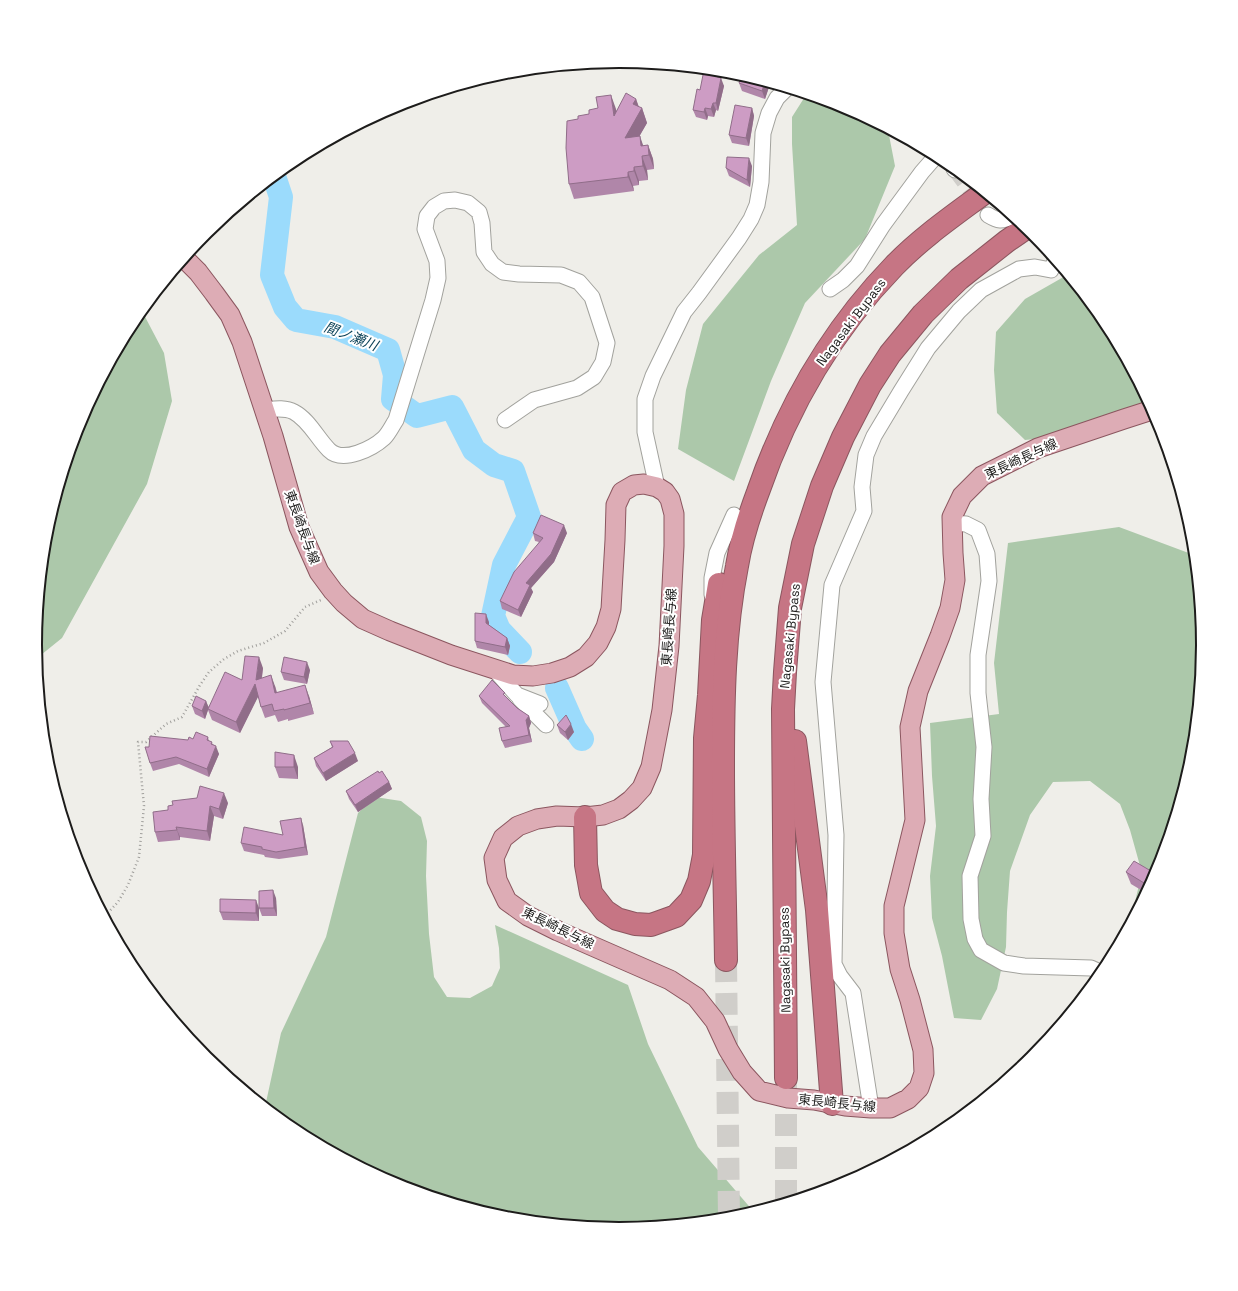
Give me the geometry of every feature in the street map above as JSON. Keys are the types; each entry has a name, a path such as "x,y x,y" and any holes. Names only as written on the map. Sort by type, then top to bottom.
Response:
{"highway":[{"name":"Nagasaki Bypass","path":"726,960 723,806 724,674 730,608 737,564 750,513 767,464 789,416 810,376 833,341 867,296 894,266 927,235 980,196"},
{"name":"Nagasaki Bypass","path":"786,1078 783,709 790,608 802,544 822,486 843,437 870,385 890,354 923,314 959,280 1021,232"},
{"path":"585,817 586,865 591,893 605,911 617,920 636,924 652,925 676,916 691,900 700,881 704,855 705,738 713,620 722,564 734,515 753,462 777,408 794,376 816,344 867,296"},
{"path":"785,672 790,698 817,910 832,1104"},
{"path":"709,695 723,806"}],"main road":[{"name":"東長崎長与線","path":"188,262 198,272 230,315 242,342 299,527 319,572 332,591 363,619 451,655 513,675 533,676 552,673 570,667 586,657 598,643 606,627 611,609 616,505 622,492 634,485 644,484 665,492 670,499 674,514 674,546 669,646 662,710 651,767 642,788 631,800 619,809 603,815 585,817 557,816 537,819 518,826 503,838 494,858 497,880 507,900 528,916 670,980 696,997 715,1021 728,1049 742,1072 760,1091 788,1098 871,1108 890,1108 908,1099 918,1088 924,1073 923,1050 900,969 894,933 894,906 915,820 910,727 918,691 950,608 955,580 952,517 962,496 982,476 1038,448 1146,412"}],"street":[{"path":"657,488 645,432 645,399 653,376 684,312 739,238 751,219 757,205 761,182 763,133 769,113 777,98 783,92"},
{"path":"830,289 857,266 883,224 932,161"},
{"path":"264,410 280,408 293,411 303,418 330,452 341,456 370,449 385,437 396,420 433,300 438,278 437,261 425,229 427,216 434,207 444,201 456,200 468,203 479,212 482,224 484,252 492,264 503,272 561,275 579,282 592,297 607,343 603,362 594,378 577,388 534,400 504,420"},
{"path":"988,216 997,220 1007,219"},
{"path":"871,1108 853,993 840,976 834,964 836,835 823,682 832,585 864,511 862,487 866,455 874,436 928,348 959,311 981,290 1019,269 1036,267 1051,270 1053,265"},
{"path":"952,523 966,524 978,530 987,554 989,581 978,655 978,693 984,747 981,799 983,836 970,876 971,919 975,939 981,950 1004,963 1024,966 1091,968 1096,970"},
{"path":"495,670 546,725"},
{"path":"517,695 540,704"}],"path":[{"path":"108,913 118,902 128,885 139,857 144,806 138,742 146,742 166,724 182,717 209,672 224,659 238,651 264,643 285,631 305,607 324,598 332,591"}],"green space":[{"path":"804,99 840,112 874,128 889,136 895,166 865,239 805,303 771,381 734,481 678,449 686,390 703,324 759,255 797,225 792,144 792,117"},
{"path":"1063,277 1099,325 1119,357 1150,421 1111,423 1065,436 1025,440 997,413 994,370 996,332 1025,299"},
{"path":"145,317 164,353 172,401 147,484 62,638 42,654 43,608 47,570 53,533 73,460 86,425 119,357"},
{"path":"1119,527 1188,553 1195,608 1196,646 1195,683 1191,721 1185,758 1165,831 1152,866 1134,904 1142,873 1130,830 1120,804 1090,781 1053,782 1030,815 1010,871 1006,947 997,989 981,1020 954,1018 942,956 932,918 930,876 936,826 930,723 999,714 994,663 1008,543"},
{"path":"375,797 401,801 421,817 427,841 426,876 429,934 434,977 447,997 470,998 492,986 500,968 499,948 495,925 628,985 648,1044 698,1147 750,1207 694,1218 619,1222 544,1218 506,1211 470,1203 398,1179 330,1145 298,1125 266,1102 281,1033 326,937 358,813"}],"building":[{"path":"703,75 721,78 716,103 713,103 711,109 705,108 704,112 693,110 697,89 700,90"},
{"path":"740,82 763,87 762,91 739,83"},
{"path":"626,93 636,99 633,104 642,108 625,138 640,136 641,146 648,145 649,155 642,156 643,166 634,167 634,171 628,172 628,177 569,184 566,148 567,121 578,119 578,116 589,114 589,110 598,108 596,97 611,95 614,116"},
{"path":"735,105 752,108 746,138 729,135"},
{"path":"727,157 749,158 747,180 726,168"},
{"path":"541,515 564,525 551,554 526,583 530,585 518,610 500,601 514,572 543,538 533,533"},
{"path":"475,613 486,614 486,623 507,638 505,647 475,641"},
{"path":"245,656 259,657 256,680 271,675 275,693 305,685 310,703 274,711 272,704 261,707 255,684 236,722 208,709 225,672 242,680"},
{"path":"284,657 307,662 304,677 281,672"},
{"path":"492,680 517,708 529,716 526,720 529,735 502,741 499,728 510,726 479,696"},
{"path":"196,696 206,701 202,711 192,706"},
{"path":"566,715 571,724 565,732 557,725"},
{"path":"196,732 208,737 207,740 216,746 207,769 176,757 150,763 145,747 149,747 150,736 188,740 189,737 193,739"},
{"path":"330,741 348,741 355,753 323,773 314,758 333,747"},
{"path":"275,752 294,755 294,767 275,767"},
{"path":"378,771 379,773 382,771 389,782 355,805 346,791"},
{"path":"200,786 224,793 219,809 210,806 207,831 176,827 177,830 155,832 153,812 168,810 168,806 173,805 172,801 197,798"},
{"path":"301,818 305,847 276,852 262,849 262,847 241,843 244,827 283,835 280,821"},
{"path":"1134,861 1150,870 1144,883 1126,872"},
{"path":"273,890 274,908 259,908 259,891"},
{"path":"220,899 256,900 256,913 220,912"}],"waterway":[{"name":"間ノ瀬川","path":"276,182 281,197 272,275 285,307 296,320 335,327 388,350 395,375 393,399 417,416 452,407 474,450 494,465 513,471 529,517 504,565 493,616 499,630 520,652"},
{"name":"間ノ瀬川","path":"557,688 575,729 582,739"}],"tunnel":[{"path":"966,185 982,207"},
{"path":"726,960 729,1212"},
{"path":"786,1078 786,1198"}]}
